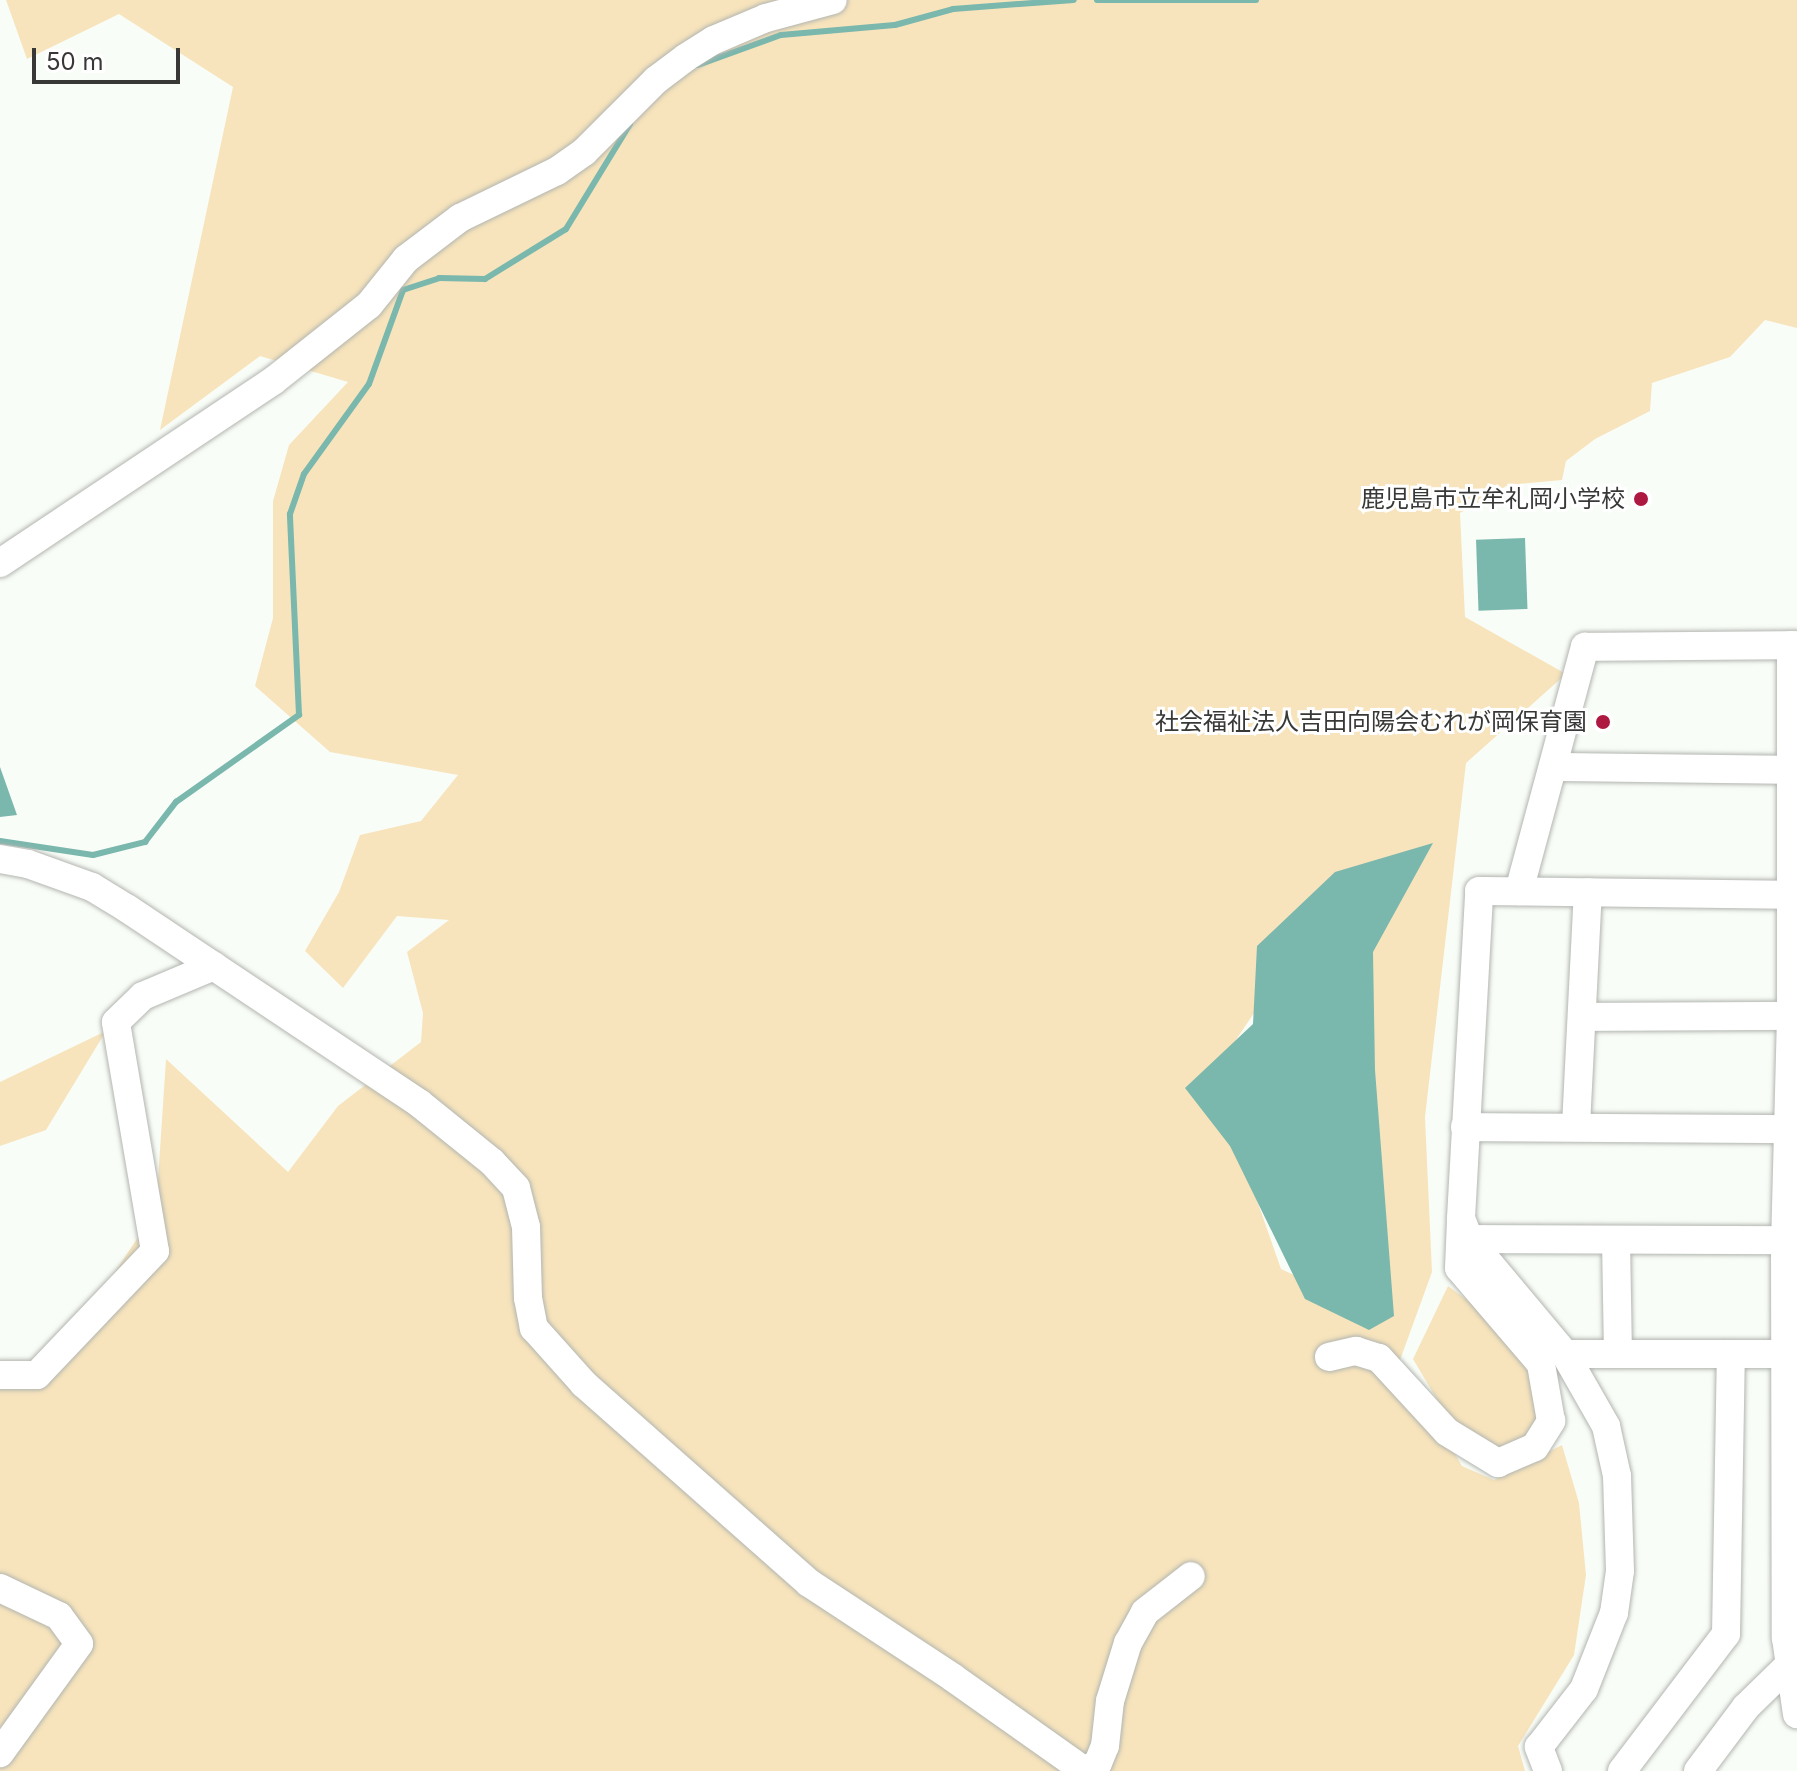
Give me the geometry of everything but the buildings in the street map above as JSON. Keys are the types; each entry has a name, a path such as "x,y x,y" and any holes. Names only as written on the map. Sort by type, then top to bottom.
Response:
{"street":[{"path":"0,563 273,381 369,305 406,259 460,218 557,171 584,152 656,80 685,58 714,40 766,18 833,0"},
{"path":"1519,891 1585,647 1794,645 1789,770 1794,1016 1785,1240 1792,1354 1788,1666 1797,1714"},
{"path":"1555,767 1789,770"},
{"path":"0,859 28,864 92,887 419,1103 492,1162 516,1188 526,1227 528,1298 534,1328 584,1384 809,1583 952,1677 1085,1771 1098,1763 1105,1746 1110,1701 1128,1643 1145,1612 1191,1576"},
{"path":"1329,1357 1356,1351 1379,1358 1447,1432 1498,1463 1535,1447 1551,1421 1541,1364 1459,1268 1465,1229 1465,1127 1479,891 1790,895"},
{"path":"1576,1126 1588,892"},
{"path":"0,1375 37,1375 155,1251 116,1022 143,996 214,966"},
{"path":"1583,1017 1794,1016"},
{"path":"1465,1127 1788,1129"},
{"path":"1465,1229 1616,1240 1785,1240"},
{"path":"1465,1229 1565,1354 1606,1426 1617,1476 1620,1571 1614,1613 1584,1689 1539,1747 1548,1771"},
{"path":"1616,1240 1618,1354"},
{"path":"1565,1354 1792,1354"},
{"path":"1622,1771 1726,1634 1731,1354"},
{"path":"0,1588 59,1616 79,1644 0,1753"},
{"path":"1698,1771 1746,1707 1788,1666"}],"shaded area":[{"path":"6,0 1797,0 1797,328 1765,320 1730,357 1652,383 1650,411 1595,439 1566,461 1562,480 1508,485 1460,513 1465,617 1566,674 1466,763 1425,1117 1432,1272 1400,1360 1462,1466 1494,1480 1562,1445 1579,1503 1586,1575 1574,1655 1518,1746 1525,1771 0,1771 0,1378 60,1355 156,1210 166,1059 288,1172 338,1106 421,1042 423,1013 407,952 449,920 397,916 343,988 305,951 339,892 360,835 421,821 458,775 330,752 255,686 273,618 273,501 289,445 348,382 260,356 160,430 233,87 119,14 27,59","holes":["1287,964 1379,1314 1281,1269 1213,1074"]},
{"path":"106,1031 46,1130 0,1146 0,1082"},
{"path":"1448,1286 1497,1322 1530,1362 1543,1415 1531,1436 1497,1451 1452,1425 1413,1359"}],"water":[{"path":"1525,538 1527,609 1479,611 1476,540"},
{"path":"0,767 17,815 0,817"},
{"path":"1433,843 1373,952 1375,1070 1394,1316 1369,1330 1305,1299 1230,1146 1185,1088 1253,1024 1257,946 1335,872"}],"waterway":[{"path":"698,65 781,35 895,25 953,9 1074,0"},
{"path":"1097,0 1256,0"},
{"path":"0,841 93,855 145,842 176,802 299,715 290,514 304,474 369,384 403,290 439,278 485,279 566,229 630,124"}],"place":[{"name":"鹿児島市立牟礼岡小学校","path":"1641,499"},
{"name":"社会福祉法人吉田向陽会むれが岡保育園","path":"1603,722"}]}
